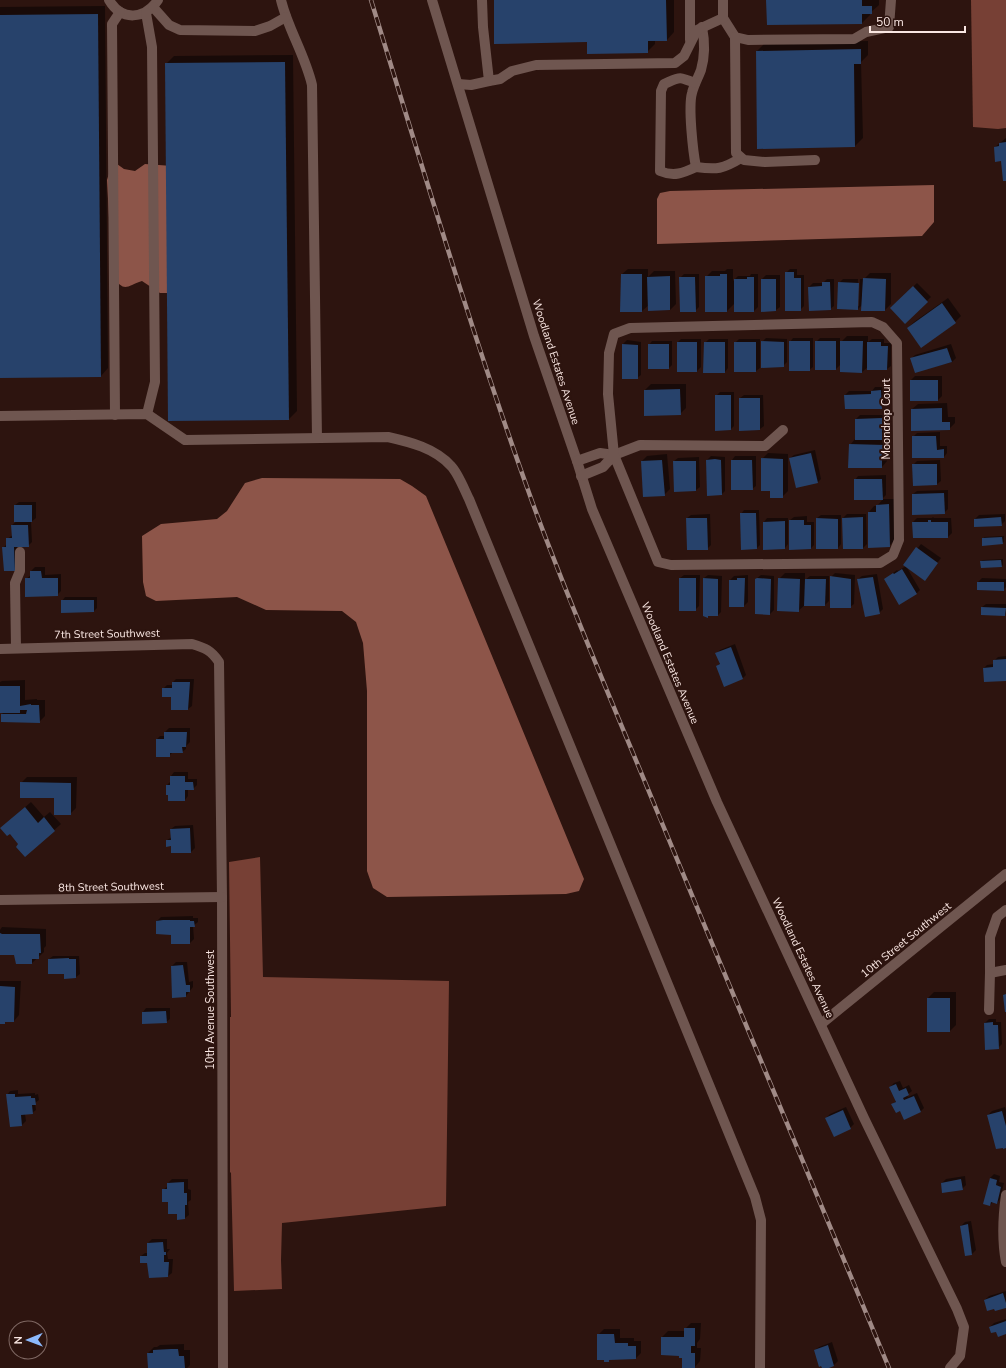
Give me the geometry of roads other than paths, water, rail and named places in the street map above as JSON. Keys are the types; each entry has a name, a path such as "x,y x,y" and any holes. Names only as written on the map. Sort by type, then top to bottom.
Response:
{"street":[{"path":"109,0 112,6 120,12 128,15 137,15 153,7"},
{"path":"281,0 286,17 308,68 312,85 317,438"},
{"name":"Woodland Estates Avenue","path":"432,0 534,336 592,509 717,802 864,1118 957,1309 964,1327 960,1356 950,1368"},
{"path":"482,0 483,27 489,81"},
{"path":"690,0 690,42"},
{"path":"723,0 723,18 735,37 736,153 744,160 765,162 815,160"},
{"path":"735,37 748,40 854,39 866,32 889,27 891,0"},
{"path":"153,7 169,25 180,30 255,31 270,26 286,17"},
{"path":"147,414 155,382 152,47 153,7"},
{"path":"115,415 112,24 120,12"},
{"path":"458,84 471,85 489,81 500,78 512,71 536,65 675,63 684,56 696,30 723,18"},
{"path":"696,167 691,119 691,95 703,62 705,45 702,28"},
{"path":"695,83 682,77 676,77 664,84 660,91 660,171 669,175 686,172 696,167 716,169 732,164 741,158"},
{"name":"Moondrop Court","path":"872,322 883,327 897,343 899,540 893,555 880,563 671,565 658,562 614,455 608,394 609,353 614,334 630,328 872,322"},
{"path":"0,416 147,414 185,440 388,437 412,442 435,453 451,466 469,499 755,1197 761,1220 760,1368"},
{"path":"581,476 603,467 614,455 640,445 765,446 783,430"},
{"path":"577,461 600,453 614,455"},
{"path":"16,648 15,583 21,566 20,552"},
{"name":"7th Street Southwest","path":"0,649 192,644 202,647 214,654"},
{"name":"10th Avenue Southwest","path":"214,654 219,662 222,897 223,1368"},
{"name":"10th Street Southwest","path":"821,1024 1006,874"},
{"name":"8th Street Southwest","path":"0,900 222,897"},
{"path":"989,1010 990,937 997,917 1006,910"},
{"path":"990,973 1006,970"},
{"path":"1006,1195 1004,1231 1004,1252 1006,1262"}],"railway":[{"path":"371,0 469,316 511,442 562,582 889,1368"}]}
